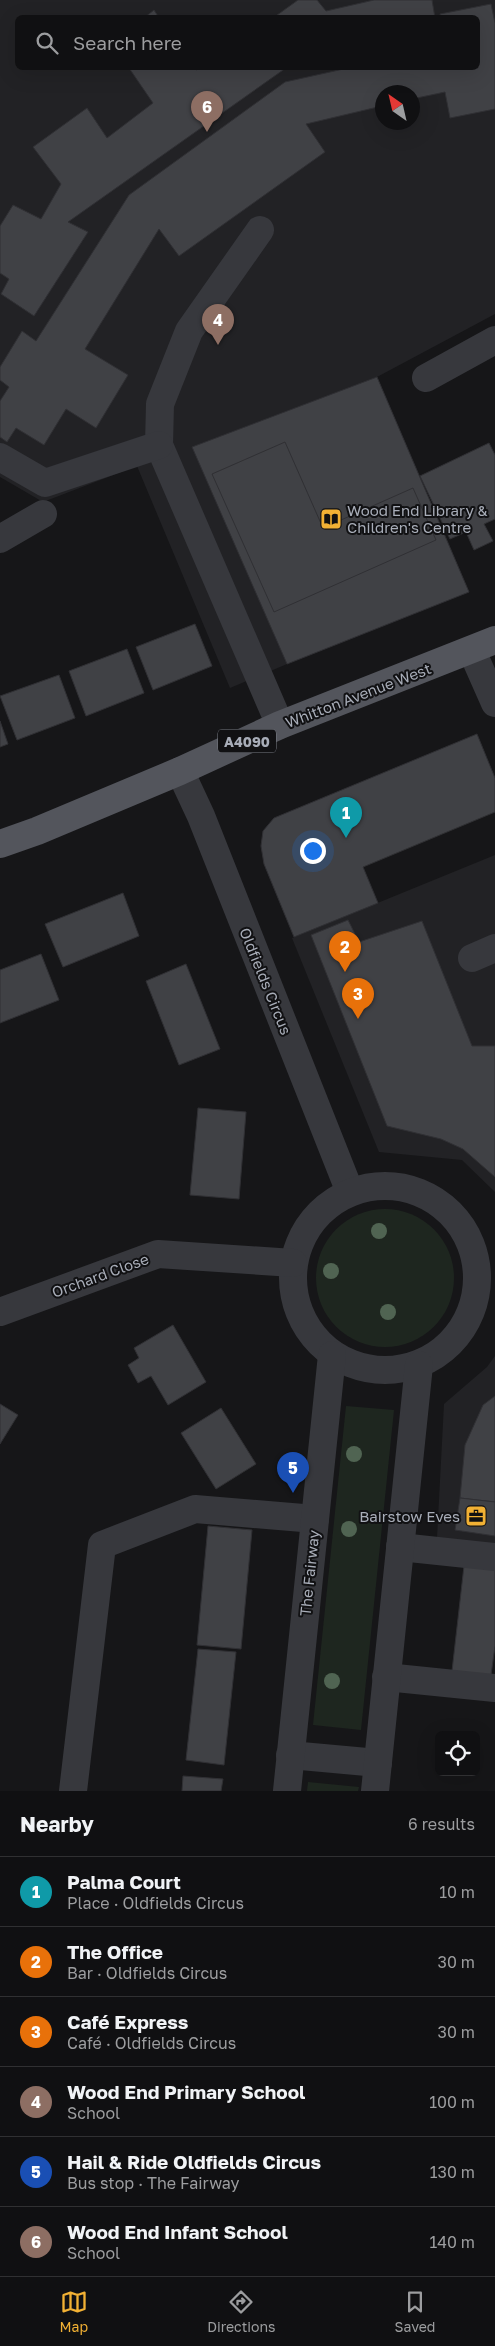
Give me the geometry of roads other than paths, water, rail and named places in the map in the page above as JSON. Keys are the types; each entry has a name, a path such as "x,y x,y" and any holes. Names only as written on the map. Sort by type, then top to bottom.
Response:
{"main road":[{"name":"Whitton Avenue West","path":"0,844 180,771 280,725 483,646"}],"street":[{"path":"260,230 189,331 160,404 159,445 280,725"},
{"path":"426,378 495,340"},
{"path":"0,457 45,483 159,445"},
{"path":"0,539 43,514"},
{"path":"483,646 495,703"},
{"name":"Oldfields Circus","path":"180,771 201,816 350,1192"},
{"path":"393,1185 413,1189 438,1201 451,1212 475,1254 487,1287 471,1316 455,1338 438,1355 419,1365 396,1371 364,1369 332,1355 302,1320 293,1290 293,1263 300,1240 320,1212 350,1192 393,1185"},
{"name":"Orchard Close","path":"0,1312 158,1254 293,1263"},
{"name":"The Fairway","path":"286,1791 332,1355"},
{"path":"375,1791 419,1365"},
{"path":"73,1791 102,1545 195,1509 315,1519"},
{"path":"400,1547 495,1557"},
{"path":"386,1677 495,1688"},
{"path":"290,1755 378,1763"}],"place":[{"name":"Wood End Infant School","path":"207,132"},
{"name":"Wood End Primary School","path":"218,345"},
{"name":"Wood End Library & Children's Centre","path":"331,519"},
{"name":"Palma Court","path":"346,838"},
{"name":"The Office","path":"345,972"},
{"name":"Café Express","path":"358,1019"},
{"name":"Hail & Ride Oldfields Circus","path":"293,1493"},
{"name":"Bairstow Eves","path":"476,1516"}]}
